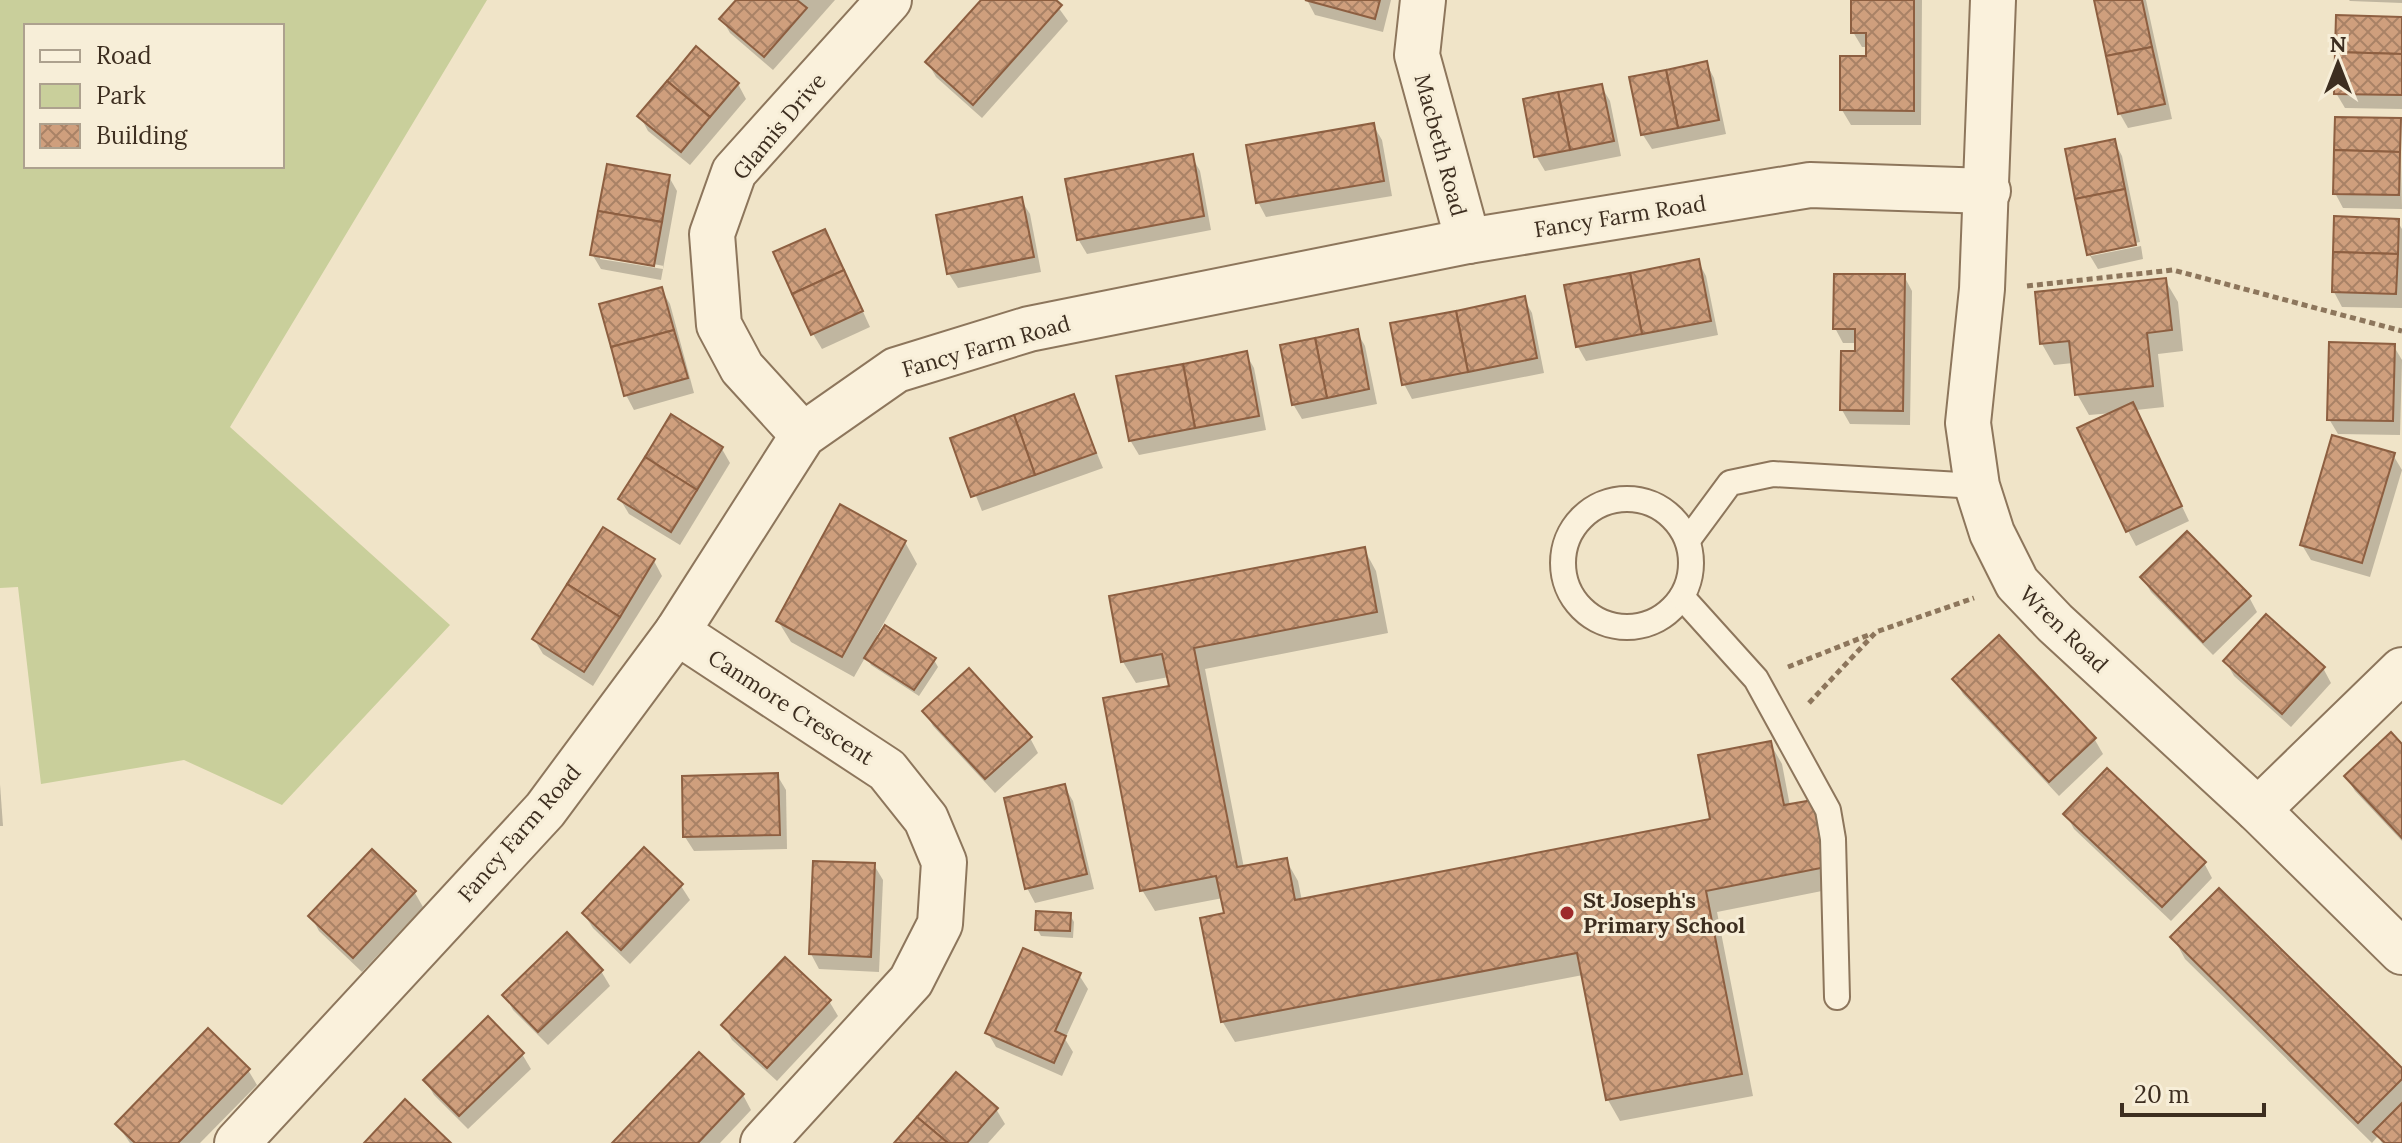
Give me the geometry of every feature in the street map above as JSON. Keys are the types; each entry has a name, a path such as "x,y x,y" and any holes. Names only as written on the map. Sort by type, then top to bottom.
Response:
{"street":[{"name":"Glamis Drive","path":"803,435 742,368 719,325 712,234 734,172 889,0"},
{"name":"Macbeth Road","path":"1423,0 1417,55 1468,241"},
{"name":"Wren Road","path":"1993,0 1988,191 1982,289 1968,423 1977,486 1992,533 2017,583 2055,623 2258,810 2402,952"},
{"name":"Fancy Farm Road","path":"237,1143 545,810 677,632 803,435 896,370 1029,329 1468,241 1810,185 1988,191"},
{"name":"Canmore Crescent","path":"677,632 887,770 926,819 944,862 940,924 911,981 763,1143"},
{"path":"2258,810 2402,670"}],"lane":[{"path":"1688,540 1730,483 1773,474 1977,486"},
{"path":"1611,501 1642,501 1660,508 1675,520 1688,540 1692,564 1682,597 1664,616 1642,626 1604,624 1587,614 1566,584 1563,554 1569,534 1581,519 1611,501"},
{"path":"1682,597 1756,679 1828,810 1833,839 1837,997"}],"path":[{"path":"1982,289 2055,285 2173,270 2402,331"},
{"path":"1756,679 1876,632 2017,583"},
{"path":"1785,728 1876,632"}],"green space":[{"path":"0,0 487,0 230,427 450,625 282,805 184,760 41,784 18,587 0,588"}],"building":[{"path":"736,0 797,0 807,8 764,57 719,19"},
{"path":"981,0 1056,0 1062,5 973,105 925,62"},
{"path":"1305,0 1380,0 1375,19"},
{"path":"1851,0 1914,0 1914,111 1840,110 1840,56 1866,56 1866,33 1851,33"},
{"path":"2094,0 2142,0 2152,47 2106,56"},
{"path":"2336,15 2402,17 2402,54 2335,52"},
{"path":"696,46 739,83 710,117 667,81"},
{"path":"2152,47 2165,104 2118,114 2106,56"},
{"path":"2335,52 2402,54 2402,95 2334,94"},
{"path":"1707,61 1719,120 1678,128 1666,70"},
{"path":"1666,70 1678,128 1641,135 1629,77"},
{"path":"667,81 710,117 681,152 637,116"},
{"path":"1602,84 1614,141 1570,150 1558,92"},
{"path":"1558,92 1570,150 1534,157 1523,99"},
{"path":"2335,117 2401,118 2400,152 2334,150"},
{"path":"1374,123 1384,181 1256,203 1246,145"},
{"path":"2115,139 2125,189 2075,199 2065,149"},
{"path":"2334,150 2400,152 2399,195 2333,194"},
{"path":"1193,154 1204,216 1077,240 1065,179"},
{"path":"607,164 670,175 662,222 598,211"},
{"path":"2125,189 2136,245 2087,255 2075,199"},
{"path":"1022,197 1034,257 947,274 936,215"},
{"path":"598,211 662,222 654,266 590,255"},
{"path":"2334,216 2399,219 2398,254 2333,252"},
{"path":"825,229 844,270 792,294 773,252"},
{"path":"2333,252 2398,254 2396,294 2332,292"},
{"path":"1699,259 1711,321 1642,334 1630,273"},
{"path":"844,270 863,311 811,335 792,294"},
{"path":"1630,273 1642,334 1576,347 1564,285"},
{"path":"1834,274 1905,274 1903,411 1840,410 1841,351 1855,351 1855,329 1833,329"},
{"path":"2166,278 2172,330 2147,333 2153,386 2075,395 2069,341 2040,344 2035,292"},
{"path":"662,287 674,330 611,347 599,304"},
{"path":"1525,296 1537,358 1468,372 1456,311"},
{"path":"1456,311 1468,372 1402,385 1390,323"},
{"path":"1358,329 1369,389 1327,398 1315,338"},
{"path":"674,330 688,378 624,396 611,347"},
{"path":"1315,338 1327,398 1292,405 1280,345"},
{"path":"2329,342 2395,344 2393,421 2327,420"},
{"path":"1247,351 1259,416 1195,428 1183,364"},
{"path":"1183,364 1195,428 1129,441 1116,376"},
{"path":"1074,394 1096,453 1035,475 1014,415"},
{"path":"2133,402 2182,506 2126,532 2077,428"},
{"path":"671,414 723,447 697,490 645,457"},
{"path":"1014,415 1035,475 971,497 950,438"},
{"path":"2332,435 2395,453 2362,563 2300,545"},
{"path":"645,457 697,490 671,532 618,499"},
{"path":"840,504 906,541 842,657 776,621"},
{"path":"603,527 655,559 620,617 567,584"},
{"path":"2187,531 2251,596 2203,642 2140,577"},
{"path":"1365,547 1377,612 1194,648 1237,867 1287,858 1295,900 1710,819 1698,755 1771,741 1784,805 1813,800 1826,867 1706,891 1742,1074 1606,1100 1577,953 1221,1022 1200,918 1224,913 1216,876 1140,891 1103,698 1169,686 1162,654 1121,662 1109,596"},
{"path":"567,584 620,617 584,672 532,639"},
{"path":"2266,614 2325,667 2282,714 2223,661"},
{"path":"885,625 936,658 914,690 864,658"},
{"path":"1999,635 2096,738 2049,782 1952,679"},
{"path":"969,668 1032,737 985,779 922,711"},
{"path":"2391,732 2402,744 2402,838 2344,776"},
{"path":"2107,768 2206,862 2162,907 2063,814"},
{"path":"778,773 780,835 683,837 682,776"},
{"path":"1065,784 1087,874 1025,889 1004,798"},
{"path":"644,847 683,884 621,950 582,913"},
{"path":"372,849 416,891 353,958 308,916"},
{"path":"813,861 875,863 871,957 809,954"},
{"path":"2219,888 2402,1068 2402,1079 2358,1123 2170,937"},
{"path":"1036,911 1071,913 1070,931 1035,930"},
{"path":"567,932 603,970 538,1032 502,995"},
{"path":"1023,948 1081,973 1055,1031 1066,1036 1054,1063 985,1033"},
{"path":"785,957 831,1000 767,1068 721,1025"},
{"path":"488,1016 524,1053 459,1116 423,1080"},
{"path":"208,1028 250,1069 178,1143 135,1143 115,1124"},
{"path":"699,1052 744,1094 698,1143 612,1143"},
{"path":"956,1072 998,1108 967,1143 948,1143 917,1117"},
{"path":"405,1099 451,1143 364,1143"},
{"path":"2402,1103 2402,1143 2385,1143 2373,1132"},
{"path":"917,1117 948,1143 894,1143"}],"place":[{"name":"St Joseph's Primary School","path":"1567,913"}]}
